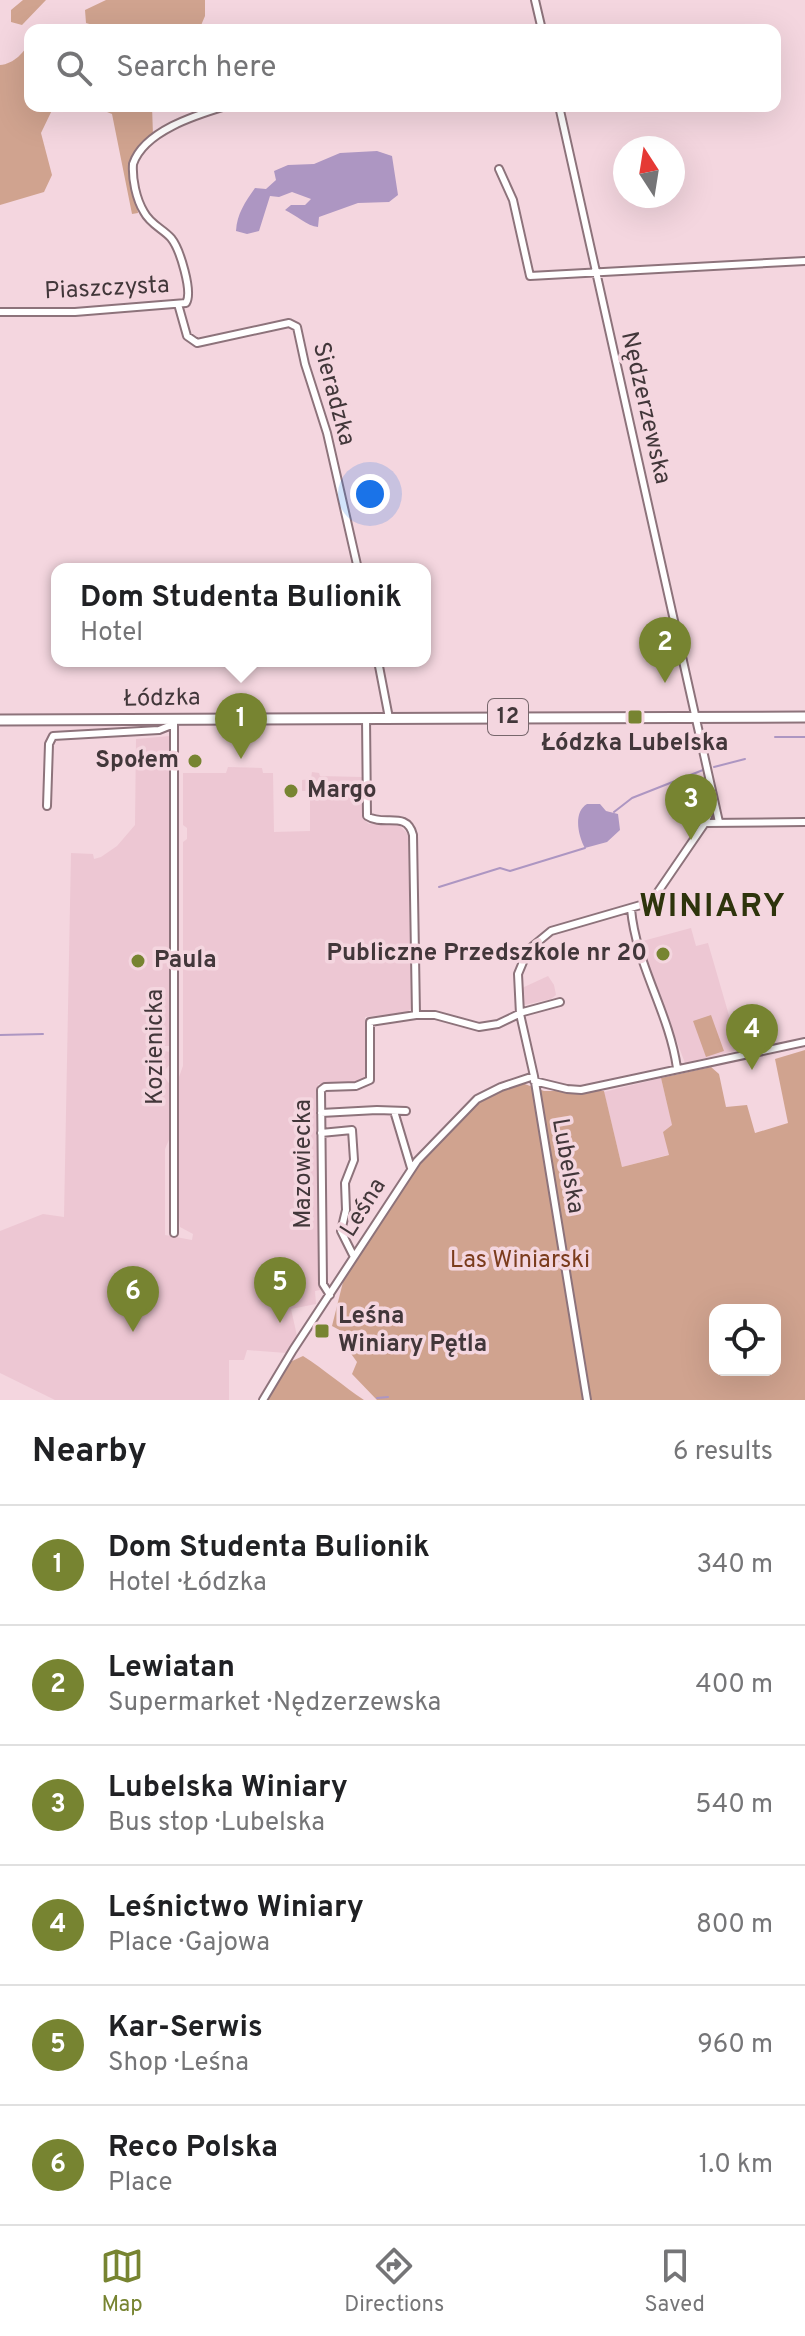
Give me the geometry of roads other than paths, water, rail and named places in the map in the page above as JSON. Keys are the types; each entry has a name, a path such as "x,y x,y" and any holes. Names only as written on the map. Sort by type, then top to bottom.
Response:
{"main road":[{"name":"Łódzka","path":"0,720 805,717"}],"street":[{"path":"535,0 541,24"},
{"name":"Piaszczysta","path":"0,312 75,312 186,303 189,297 180,257 173,240 149,220 142,209 133,164 141,149 173,126 210,112"},
{"name":"Nędzerzewska","path":"560,112 697,717"},
{"path":"499,169 513,200 530,276 805,261"},
{"name":"Sieradzka","path":"178,304 187,336 197,343 289,323 297,327 327,433 357,563"},
{"path":"379,667 389,718"},
{"path":"697,717 719,822"},
{"path":"366,718 367,816 373,820 400,819 413,831 416,1015 435,1015 479,1027 498,1024 560,1002"},
{"path":"47,806 49,744 53,736 159,730 174,721"},
{"name":"Kozienicka","path":"174,721 174,1233"},
{"name":"Lubelska","path":"587,1400 534,1078 520,1014 518,974 526,953 536,941 562,926 651,902 705,823 714,799"},
{"path":"705,823 805,822"},
{"path":"631,909 634,938 670,1034 677,1068"},
{"name":"Mazowiecka","path":"330,1295 323,1284 323,1087 356,1086 370,1080 372,1021 416,1015"},
{"name":"Lubelska","path":"534,1078 577,1090 805,1042"},
{"name":"Leśna","path":"263,1400 411,1168 477,1099 501,1087 534,1078"},
{"path":"394,1111 411,1168"},
{"path":"321,1113 406,1111"},
{"path":"321,1133 352,1130 354,1160 345,1183 346,1210 341,1231 354,1257"}],"waterway":[{"path":"775,737 805,737"},
{"path":"714,767 745,759"},
{"path":"614,812 632,798 703,770"},
{"path":"439,887 500,868 510,871 585,848"},
{"path":"0,1035 43,1034"},
{"path":"377,1398 388,1397"}],"place":[{"name":"Lewiatan","path":"665,683"},
{"name":"Łódzka Lubelska","path":"635,717"},
{"name":"Dom Studenta Bulionik","path":"241,759"},
{"name":"Społem","path":"195,761"},
{"name":"Margo","path":"291,791"},
{"name":"Lubelska Winiary","path":"691,840"},
{"name":"Publiczne Przedszkole nr 20","path":"663,954"},
{"name":"Paula","path":"138,961"},
{"name":"Leśnictwo Winiary","path":"752,1070"},
{"name":"Kar-Serwis","path":"280,1323"},
{"name":"Leśna Winiary Pętla","path":"322,1331"},
{"name":"Reco Polska","path":"133,1332"}],"district":[{"name":"WINIARY","path":"713,908"}],"park label":[{"name":"Las Winiarski","path":"520,1261"}]}
